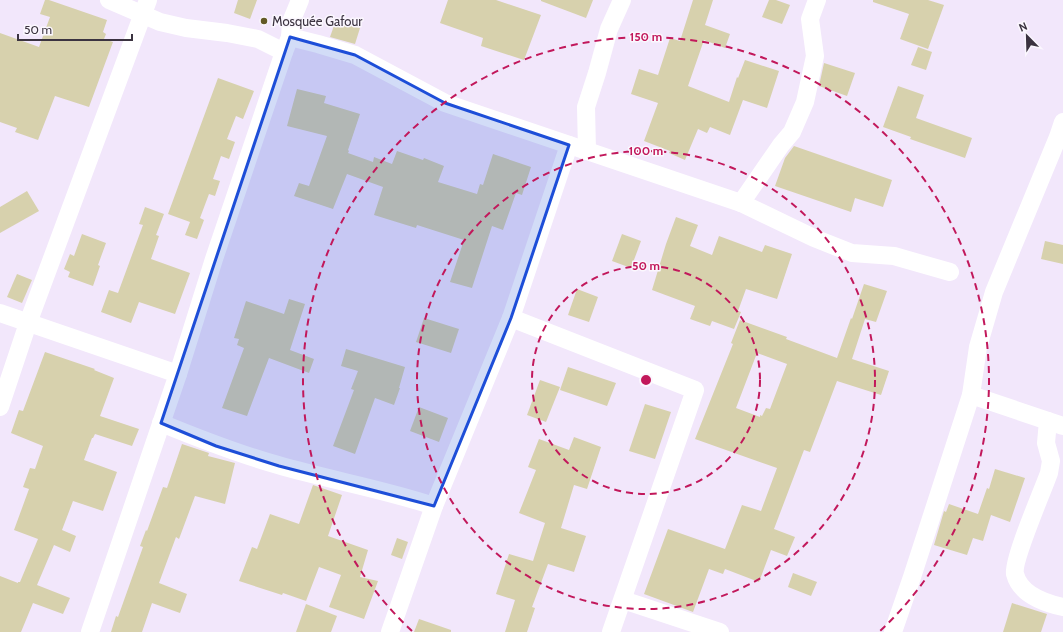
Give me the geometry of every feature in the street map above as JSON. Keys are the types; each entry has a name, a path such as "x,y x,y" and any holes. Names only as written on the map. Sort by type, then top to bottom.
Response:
{"street":[{"path":"109,0 145,7 160,22 186,28 227,33 287,45 318,44 355,55 445,103 741,203 814,238 852,253 894,256 950,272"},
{"path":"90,632 178,374 214,259 287,45 291,22 300,0"},
{"path":"588,151 586,107 597,73 608,29 622,0"},
{"path":"741,203 781,145 792,132 805,102 815,56 810,19 817,0"},
{"path":"0,407 28,323 145,7"},
{"path":"893,632 971,395 978,347 994,292 1063,122"},
{"path":"390,632 434,506 511,318 569,145"},
{"path":"0,313 178,374"},
{"path":"511,318 695,390 611,632"},
{"path":"971,395 1056,424 1046,443 1052,461 1049,473 1017,557 1014,572 1018,583 1031,595 1063,607"},
{"path":"161,423 216,446 279,466 404,496 434,506"},
{"path":"623,600 720,632"}],"highlighted area":[{"path":"290,37 355,55 445,103 569,145 511,318 434,506 279,466 216,446 161,423"}],"building":[{"path":"45,0 49,0 107,20 103,32 106,34 104,39 113,42 89,107 55,96 38,140 15,132 17,128 0,122 0,33 39,47 50,17 40,14"},
{"path":"238,0 257,0 250,19 234,13"},
{"path":"448,0 496,0 541,15 524,60 481,46 483,38 440,23"},
{"path":"541,0 593,0 586,18"},
{"path":"693,0 713,0 705,25 730,34 725,48 704,40 688,86 729,102 737,77 738,78 745,60 779,71 767,108 743,100 730,135 710,127 707,133 698,129 685,160 669,153 670,151 644,141 658,103 631,94 639,69 658,75 670,38 680,41"},
{"path":"769,0 776,0 790,5 782,24 762,17"},
{"path":"873,0 928,0 944,5 928,49 900,39 909,14 873,2"},
{"path":"336,20 360,28 355,44 330,37"},
{"path":"918,47 932,52 926,70 911,65"},
{"path":"824,63 855,73 847,96 819,86"},
{"path":"218,78 254,91 243,119 236,116 227,139 235,142 229,159 221,156 213,179 220,181 215,196 209,194 200,218 204,220 197,239 185,235 190,222 168,214"},
{"path":"898,86 924,95 916,118 972,138 965,158 910,139 911,137 883,127"},
{"path":"297,89 326,96 324,103 360,114 348,153 373,162 374,157 392,164 397,151 423,160 424,158 444,166 438,182 477,194 480,184 483,185 493,154 531,167 522,195 516,193 503,230 492,226 472,288 450,282 464,240 417,225 416,228 374,215 383,187 347,174 333,209 294,196 299,183 309,186 327,136 287,126"},
{"path":"794,146 892,180 883,207 855,198 851,212 775,186 785,158"},
{"path":"27,191 39,211 0,233 0,207"},
{"path":"145,207 164,214 156,235 159,236 151,259 190,273 175,314 139,302 131,323 101,312 109,290 118,293 143,225 139,224"},
{"path":"676,217 698,225 690,246 712,255 719,236 762,252 765,245 792,254 777,299 746,289 738,311 741,312 734,329 712,321 710,326 690,319 695,306 652,290"},
{"path":"82,234 106,243 98,265 100,266 93,286 68,277 70,272 64,269 70,254 74,256"},
{"path":"622,234 641,241 631,268 612,261"},
{"path":"1045,241 1063,245 1063,264 1041,259"},
{"path":"17,274 32,280 22,303 7,297"},
{"path":"864,284 887,291 876,322 865,319 852,359 889,371 881,395 837,381 810,452 804,450 774,529 795,537 787,556 771,550 759,582 725,569 723,574 709,569 693,612 644,594 668,529 725,549 742,505 761,511 777,468 695,439 733,344 731,343 740,320 787,337 786,339 837,358 851,318 852,319","holes":["757,353 787,364 770,409 766,408 762,416 760,415 760,417 736,408"]},
{"path":"577,289 598,297 589,322 568,315"},
{"path":"289,299 305,304 290,350 314,359 309,373 269,358 247,416 222,408 244,348 237,345 239,339 234,338 246,301 284,314"},
{"path":"424,318 459,329 451,353 416,342"},
{"path":"346,349 405,367 394,405 375,398 355,454 333,446 354,390 351,389 358,371 341,366"},
{"path":"45,352 95,369 94,370 114,378 100,416 139,429 132,446 95,434 92,438 84,460 117,472 103,511 73,501 62,530 76,536 70,552 54,545 37,585 70,598 63,614 33,603 21,632 0,632 0,576 18,583 20,582 38,539 14,530 29,489 23,487 30,468 35,469 43,446 11,433 19,410 23,411"},
{"path":"568,367 616,383 607,406 560,390"},
{"path":"540,380 560,387 546,422 527,415"},
{"path":"645,404 671,412 655,459 629,451"},
{"path":"419,407 448,418 439,442 410,431"},
{"path":"574,437 601,447 587,489 574,485 561,528 586,536 574,572 548,564 532,607 535,608 527,632 505,632 515,600 496,594 509,554 533,561 545,523 519,513 536,470 528,467 539,439 569,450"},
{"path":"182,444 209,453 208,456 235,463 225,504 195,496 179,539 176,537 159,583 187,594 180,613 152,603 142,632 111,632 116,616 118,617 143,547 140,546 146,530 147,531 163,487 167,488"},
{"path":"995,469 1025,478 1010,522 991,515 983,541 973,538 967,555 934,545 944,511 946,512 949,504 978,514 987,488 989,489"},
{"path":"313,485 342,495 328,536 368,550 360,577 378,581 364,619 329,607 341,575 319,567 306,601 239,581 252,547 257,549 270,514 299,524"},
{"path":"397,538 408,542 402,559 391,555"},
{"path":"793,573 817,582 811,596 788,587"},
{"path":"1012,603 1047,614 1041,632 1003,632"},
{"path":"306,604 337,616 331,632 296,632"},
{"path":"419,619 451,630 451,632 414,632"}],"place":[{"name":"Mosquée Gafour","path":"264,21"}]}
